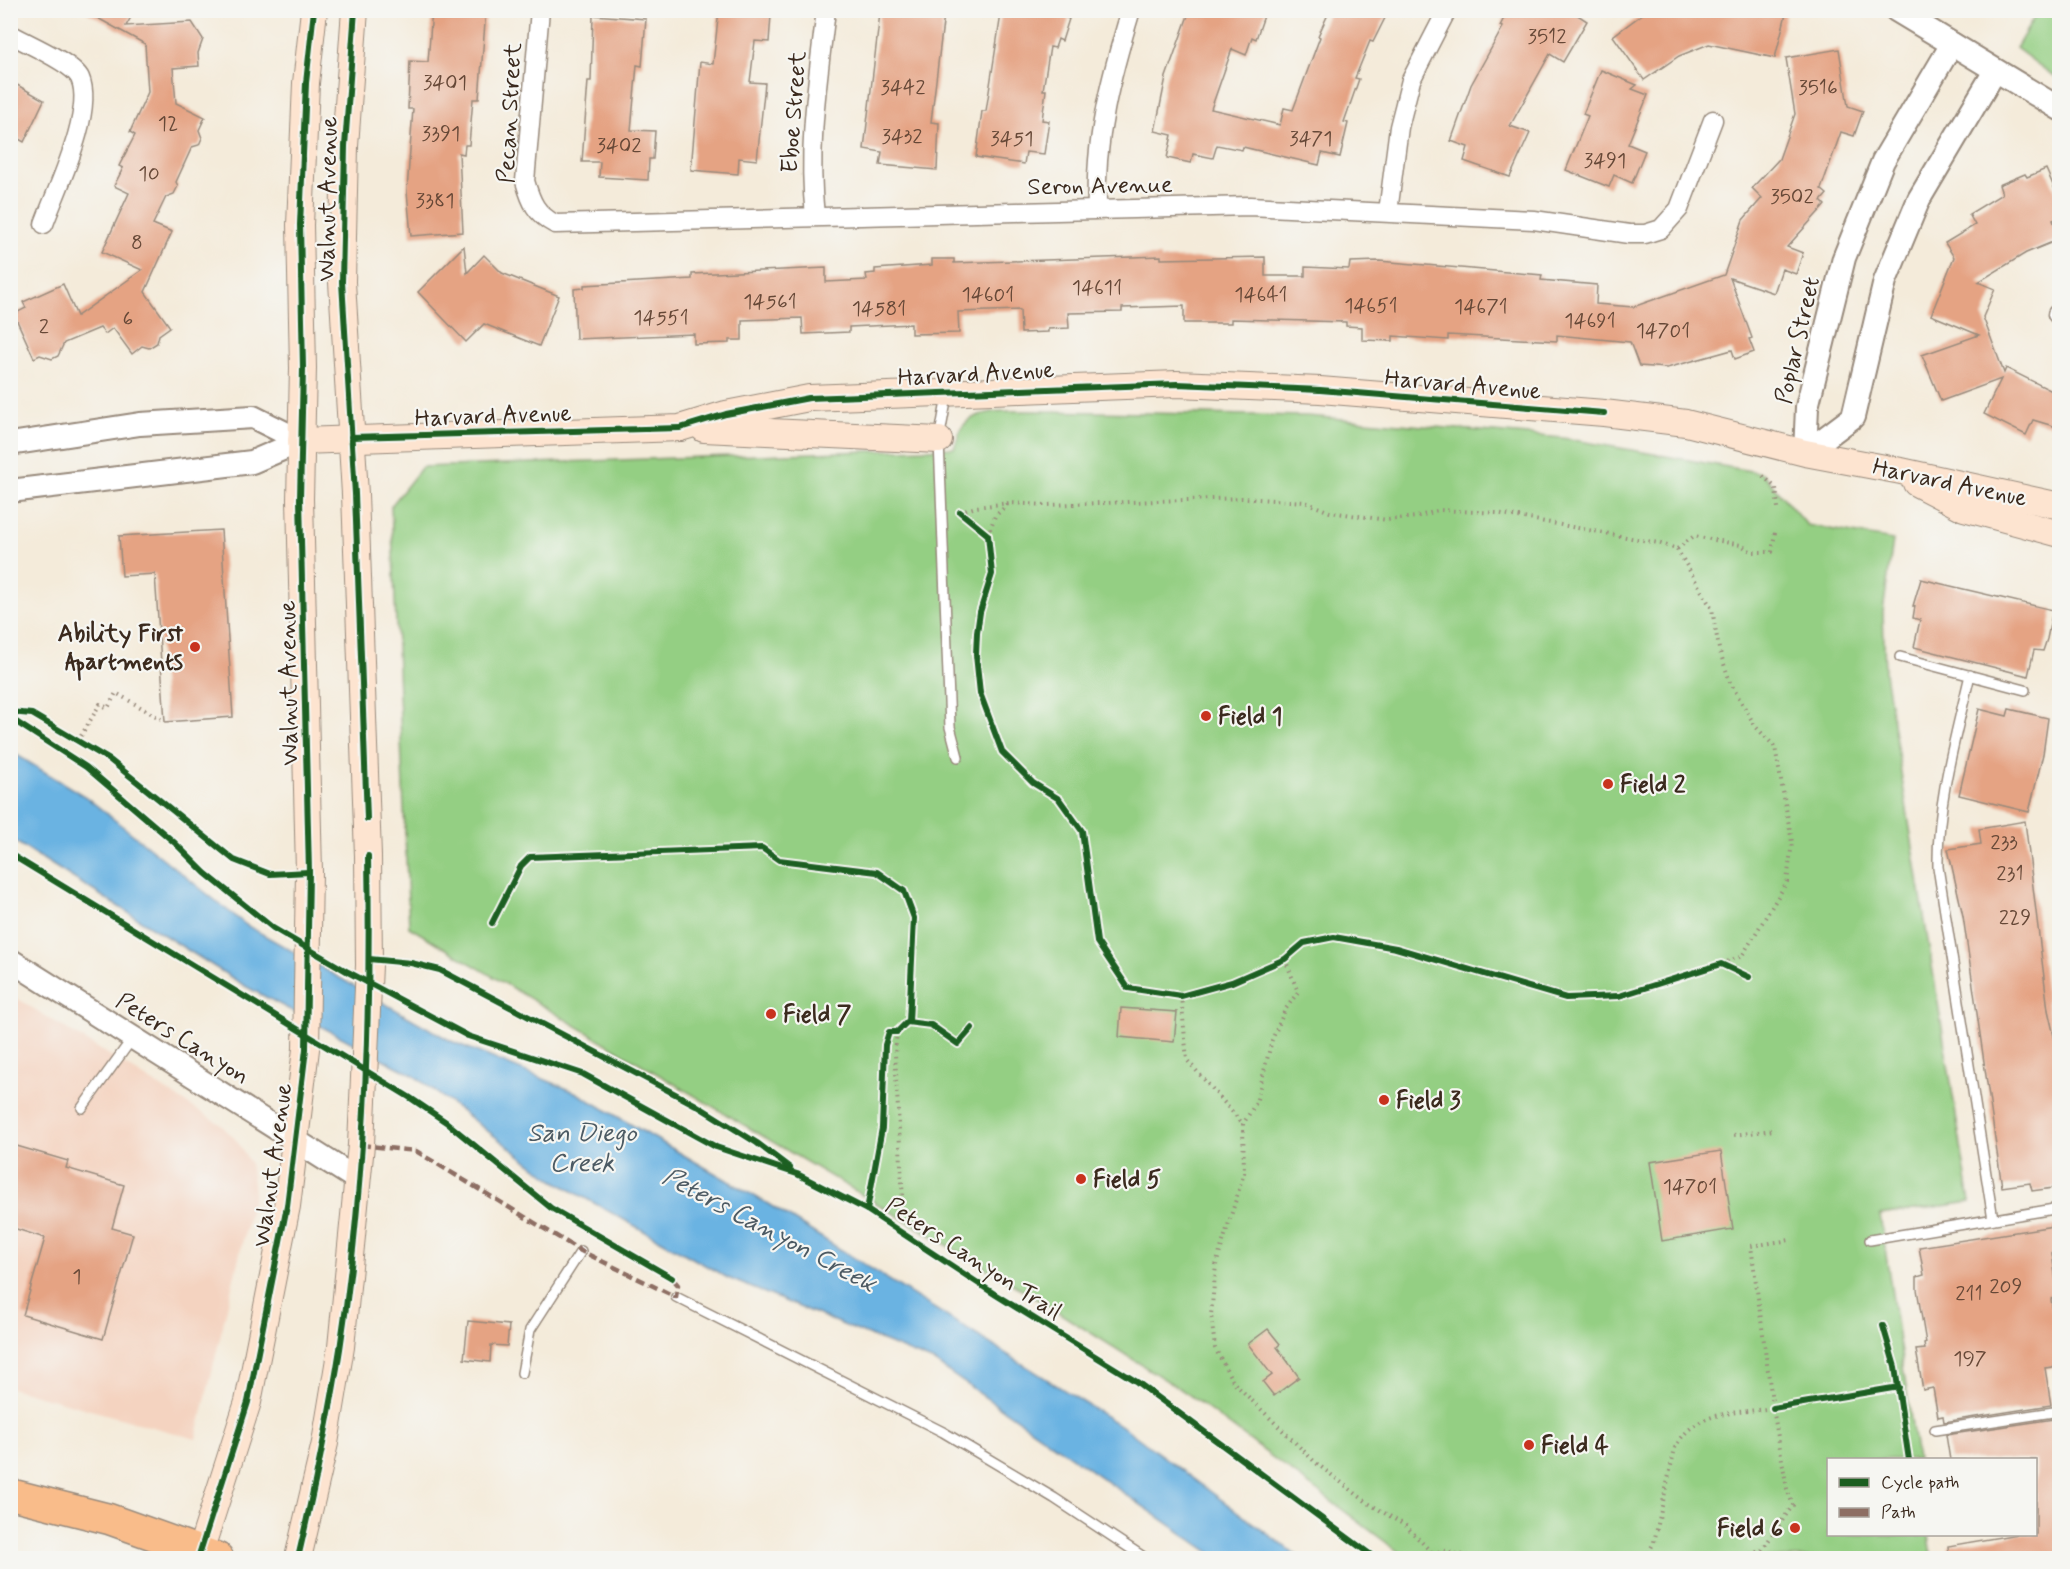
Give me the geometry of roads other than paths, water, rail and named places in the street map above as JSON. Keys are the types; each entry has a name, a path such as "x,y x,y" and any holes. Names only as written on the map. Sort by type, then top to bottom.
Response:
{"highway":[{"path":"10,1494 109,1519 205,1556"}],"main road":[{"name":"Walnut Avenue","path":"205,1556 248,1402 287,1206 306,1049 309,933 301,441 301,213 306,82 314,10"},
{"name":"Walnut Avenue","path":"298,1558 324,1443 339,1358 358,1180 369,965 369,856 342,282 342,202 355,10"},
{"name":"Harvard Avenue","path":"301,441 351,437 680,428 726,414 809,398 1177,384 1320,390 1604,413 1686,423 1805,453 1886,467 2060,506"},
{"path":"680,428 939,440"},
{"path":"1886,467 1964,508 2060,534"}],"street":[{"name":"Pecan Street","path":"540,10 525,181 530,200 540,216"},
{"name":"Eboe Street","path":"815,216 811,156 815,95 826,10"},
{"path":"1097,208 1096,177 1102,113 1131,10"},
{"path":"1388,212 1399,127 1411,80 1447,10"},
{"path":"1896,10 2060,109"},
{"path":"10,34 68,66 80,77 84,97 80,126 44,224"},
{"name":"Poplar Street","path":"1805,453 1807,407 1844,258 1884,161 1952,44"},
{"path":"1805,453 1853,417 1885,281 1919,199 1995,71"},
{"name":"Seron Avenue","path":"540,216 555,224 574,225 1097,208 1250,206 1534,220 1629,234 1646,234 1661,229 1679,209 1713,120"},
{"path":"10,444 140,424 253,417 301,441"},
{"name":"Harvard Avenue","path":"10,491 252,462 301,441"},
{"name":"Peters Canyon","path":"10,960 358,1180"}],"lane":[{"path":"947,393 939,440 950,727 958,757"},
{"path":"1900,657 2025,690"},
{"path":"1970,675 1943,789 1937,832 1938,867 1993,1219"},
{"path":"82,1108 132,1039"},
{"path":"1870,1240 2060,1208"},
{"path":"522,1374 530,1330 581,1251"},
{"path":"676,1297 943,1432 1063,1504 1145,1558"},
{"path":"1935,1430 2060,1411"}],"water":[{"name":"San Diego Creek","path":"10,751 86,797 246,925 451,1041 575,1092 768,1204 1126,1429 1300,1558 1218,1558 934,1362 728,1278 553,1180 413,1075 245,986 11,839"}],"place":[{"name":"Ability First Apartments","path":"195,647"},
{"name":"Field 1","path":"1206,716"},
{"name":"Field 2","path":"1608,784"},
{"name":"Field 7","path":"771,1014"},
{"name":"Field 3","path":"1384,1100"},
{"name":"Field 5","path":"1081,1179"},
{"name":"Field 4","path":"1529,1445"},
{"name":"Field 6","path":"1795,1528"}],"water label":[{"name":"Peters Canyon Creek","path":"770,1229"}]}
